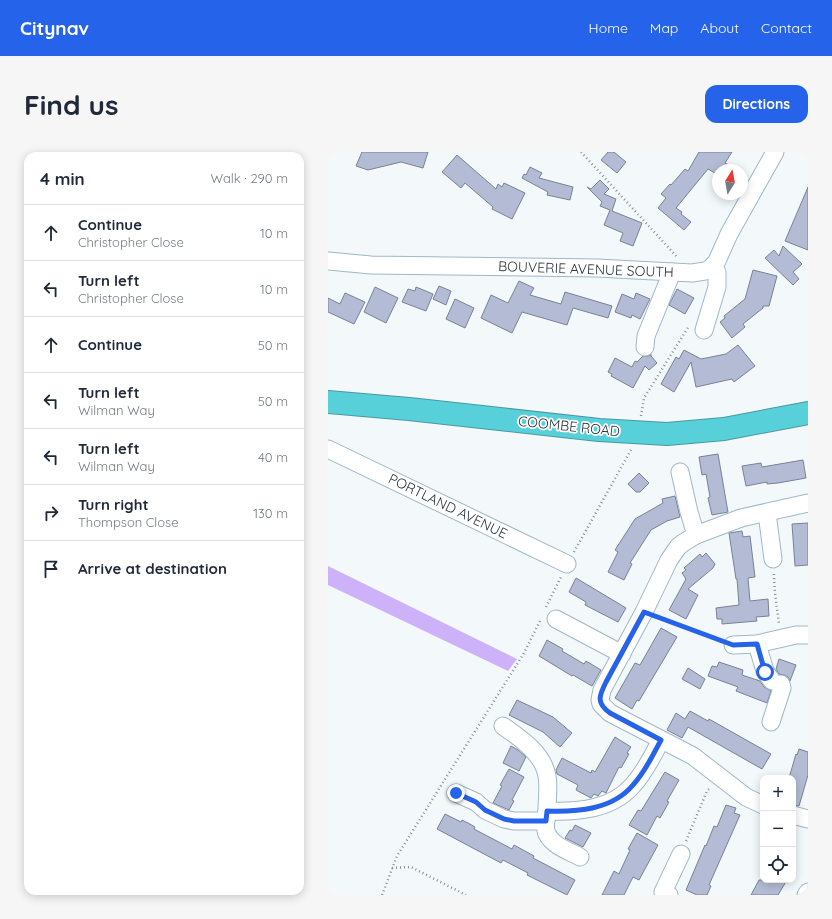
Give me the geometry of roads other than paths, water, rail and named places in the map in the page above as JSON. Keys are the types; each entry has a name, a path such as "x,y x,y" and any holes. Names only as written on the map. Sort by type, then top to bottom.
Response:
{"highway":[{"name":"COOMBE ROAD","path":"328,402 417,409 599,430 667,434 724,429 808,412"}],"street":[{"path":"698,326 718,287 717,272 713,266 717,261 729,234 775,152"},
{"name":"BOUVERIE AVENUE SOUTH","path":"328,261 370,264 597,268 692,273 706,271 713,266"},
{"path":"645,347 646,336 672,272"},
{"name":"PORTLAND AVENUE","path":"328,449 567,564"},
{"path":"680,472 696,535"},
{"path":"760,804 746,797 693,756 610,713 601,704 600,700 602,690 674,553 683,543 696,535 742,518 808,503"},
{"path":"767,513 773,559"},
{"path":"556,619 622,654"},
{"path":"733,645 757,644 796,635 808,635"},
{"path":"757,644 765,672 782,688 771,722"},
{"path":"503,726 520,738 534,751 545,769 547,777 545,829 547,835 555,844 580,857"},
{"path":"456,793 476,802 485,810 504,819 514,821 587,810 607,803 622,795 633,786 661,740"},
{"path":"796,816 808,819"},
{"path":"664,894 681,854"}]}
